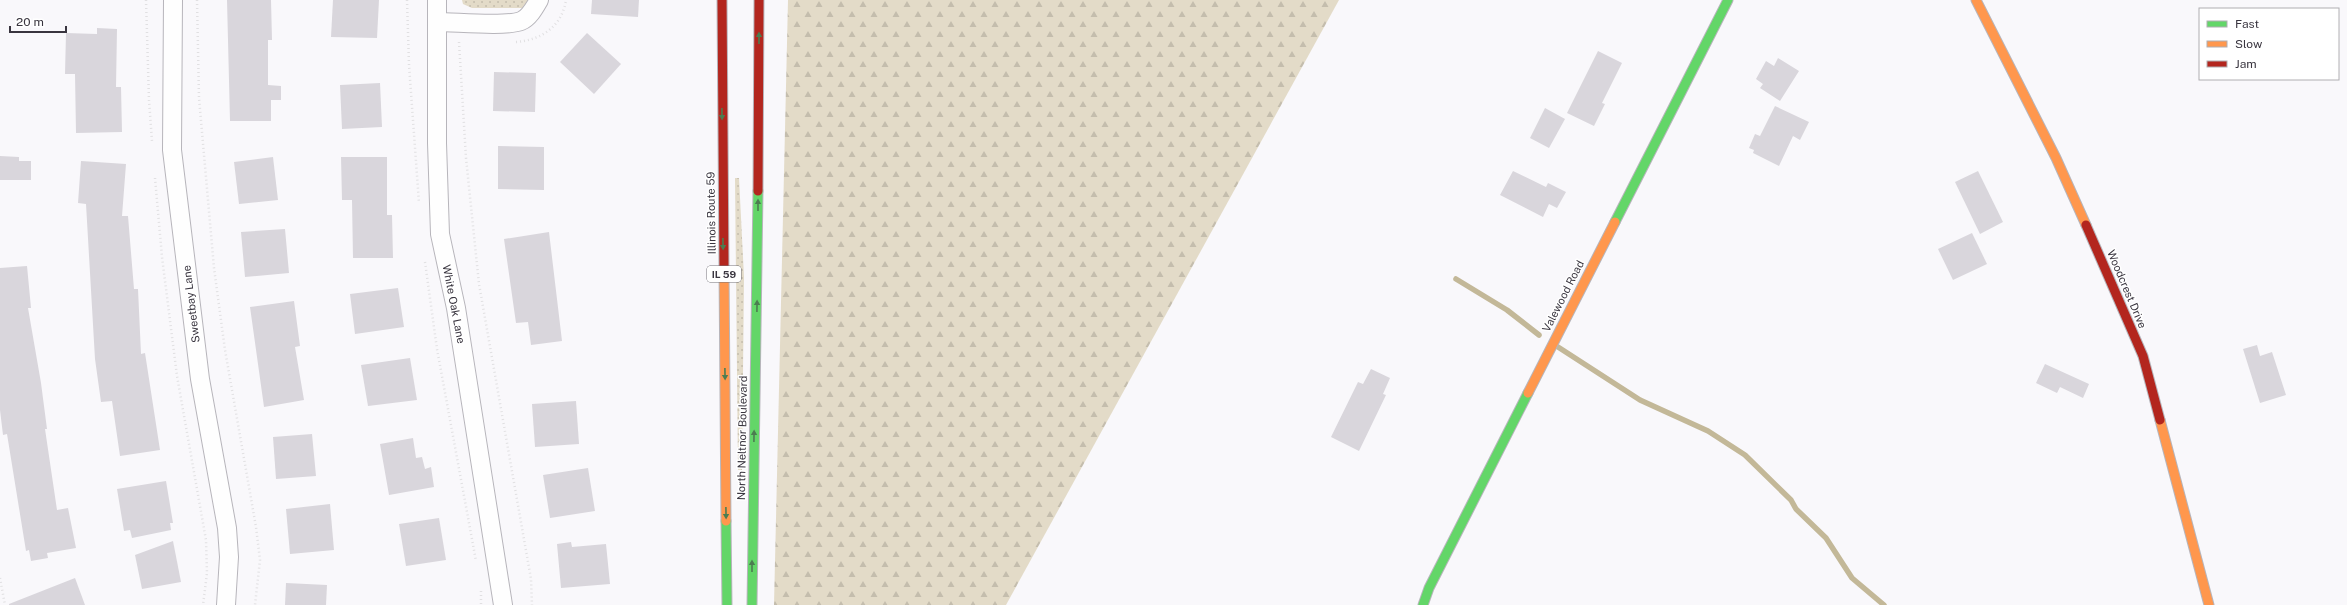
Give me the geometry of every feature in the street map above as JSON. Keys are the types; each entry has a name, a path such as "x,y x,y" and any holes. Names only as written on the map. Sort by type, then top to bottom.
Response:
{"street":[{"name":"Sweetbay Lane","path":"173,0 172,150 200,379 227,528 229,564 226,605"},
{"name":"White Oak Lane","path":"437,0 437,166 440,234 456,308 503,605"},
{"path":"437,22 504,23 522,21 533,10 539,0"},
{"name":"Illinois Route 59","path":"722,0 726,474"},
{"name":"North Neltnor Boulevard","path":"752,605 758,272 759,0"},
{"name":"Valewood Road","path":"1423,605 1429,588 1586,276 1728,0"},
{"name":"Woodcrest Drive","path":"1976,0 2056,158 2143,356 2209,605"},
{"name":"North Neltnor Boulevard","path":"726,474 727,605"}],"path":[{"path":"197,0 199,98 214,268 224,350 256,527 260,560 255,605"},
{"path":"514,43 534,40 546,33 561,16 566,0"},
{"path":"466,42 458,42 466,158 478,277 531,579 532,605"},
{"path":"0,578 5,605"}],"green space":[{"path":"462,0 531,0 526,8 472,8 463,4"},
{"path":"788,0 1339,0 1006,605 774,605"},
{"path":"735,178 739,178 744,277 742,470 738,470"}],"building":[{"path":"227,0 271,0 272,40 268,40 268,85 281,86 281,100 271,100 271,121 230,121"},
{"path":"333,0 379,0 377,38 331,37"},
{"path":"592,0 639,0 638,17 591,14"},
{"path":"97,28 117,29 116,87 121,87 122,132 76,133 75,74 65,74 66,33 97,34"},
{"path":"587,33 621,64 594,94 560,62"},
{"path":"1598,51 1622,63 1602,103 1605,104 1594,126 1567,113"},
{"path":"1778,58 1799,71 1780,101 1760,88 1763,84 1756,79 1766,61 1774,66"},
{"path":"494,72 536,73 535,112 493,111"},
{"path":"380,83 382,127 342,129 340,85"},
{"path":"1775,106 1809,122 1800,140 1793,136 1779,166 1753,153 1754,150 1749,148 1755,134 1760,136"},
{"path":"1545,108 1565,119 1549,148 1530,138"},
{"path":"498,146 544,147 544,190 498,189"},
{"path":"0,156 19,157 19,161 31,161 31,180 0,180"},
{"path":"273,157 278,200 239,204 234,162"},
{"path":"341,157 387,157 387,215 392,215 393,258 353,258 352,200 342,200"},
{"path":"81,161 126,164 122,216 128,216 134,289 138,289 141,354 145,353 160,450 120,456 112,401 101,402 95,359 86,204 78,203"},
{"path":"1513,171 1546,187 1548,183 1566,192 1557,208 1549,204 1543,217 1500,195"},
{"path":"1978,171 2003,222 1980,234 1955,182"},
{"path":"285,229 289,273 245,277 241,232"},
{"path":"549,232 562,341 531,345 528,322 516,323 504,239"},
{"path":"1972,233 1987,264 1953,280 1938,249"},
{"path":"27,266 31,308 28,308 41,383 47,429 45,429 57,510 68,508 76,548 47,553 48,558 31,561 29,550 26,551 7,434 3,435 0,410 0,268"},
{"path":"398,288 404,327 355,334 350,294"},
{"path":"294,301 300,346 295,347 304,400 264,407 250,307"},
{"path":"2257,345 2260,356 2272,352 2286,395 2260,403 2243,349"},
{"path":"410,358 417,400 368,406 361,365"},
{"path":"2045,364 2089,384 2083,398 2060,387 2057,393 2036,383"},
{"path":"1371,369 1390,378 1383,394 1386,395 1359,451 1331,437 1358,382 1363,384"},
{"path":"576,401 579,444 535,447 532,404"},
{"path":"312,434 316,476 276,479 273,437"},
{"path":"413,438 416,458 422,457 425,469 431,467 434,487 389,495 380,444"},
{"path":"588,468 595,511 550,518 543,475"},
{"path":"166,481 173,523 170,523 171,530 132,538 130,530 124,531 117,489"},
{"path":"330,504 334,550 290,554 286,509"},
{"path":"439,518 446,560 406,566 399,524"},
{"path":"173,541 181,582 142,589 135,555"},
{"path":"571,542 572,547 606,544 610,584 561,588 557,544"},
{"path":"75,578 85,605 9,605 9,604"},
{"path":"286,583 327,585 326,605 285,605"}],"waterway":[{"path":"1456,279 1507,310 1539,335"},
{"path":"1558,347 1640,400 1708,431 1745,455 1791,500 1796,509 1826,538 1852,578 1884,605"}],"traffic: fast":[{"path":"1615,222 1728,0"},
{"path":"752,605 758,191"},
{"path":"1423,605 1429,588 1528,393"},
{"path":"726,521 727,605"}],"traffic: slow":[{"path":"1976,0 2056,158 2086,225"},
{"path":"1528,393 1615,222"},
{"path":"724,268 726,521"},
{"path":"2160,420 2209,605"}],"traffic: jam":[{"path":"722,0 724,268"},
{"path":"758,191 759,0"},
{"path":"2086,225 2143,356 2160,420"}]}
